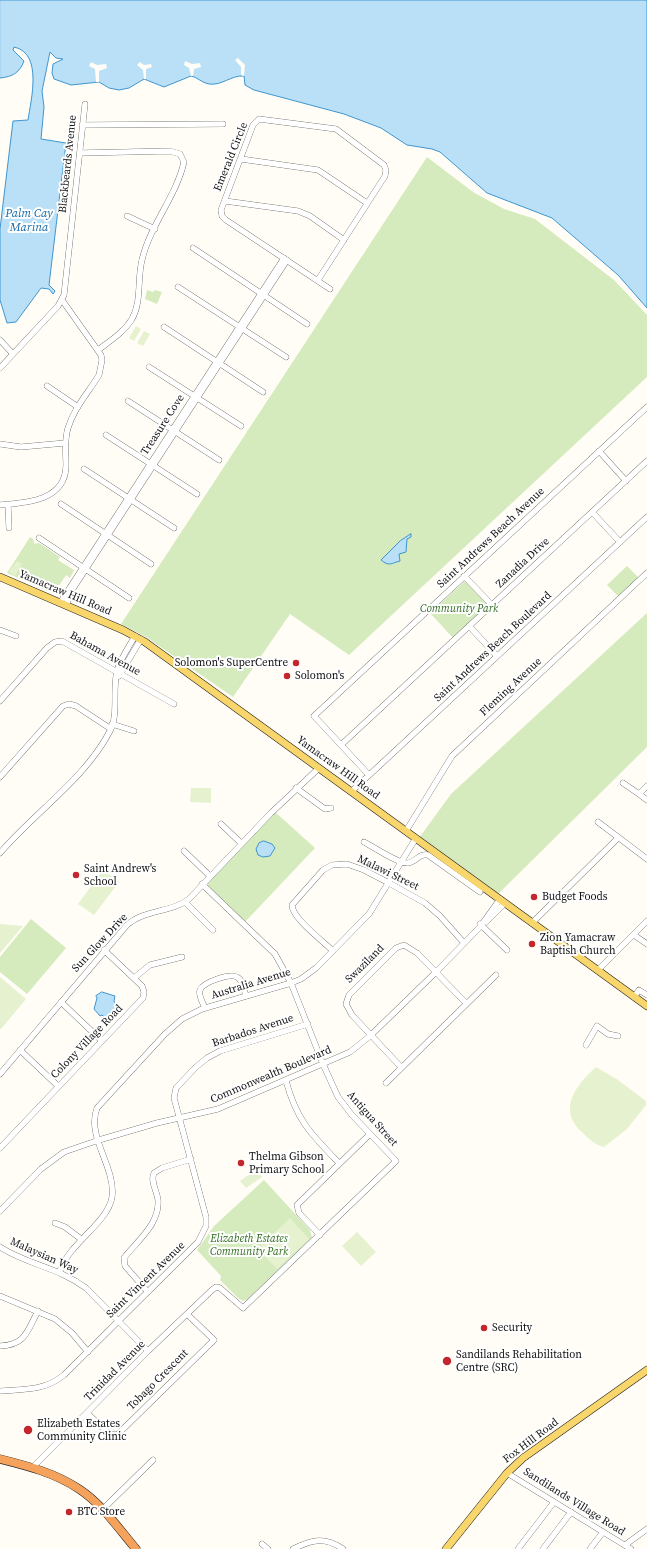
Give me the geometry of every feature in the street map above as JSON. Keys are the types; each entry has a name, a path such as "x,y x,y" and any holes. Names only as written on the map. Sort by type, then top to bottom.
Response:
{"highway":[{"path":"0,1459 34,1467 80,1490 102,1510 136,1549"}],"main road":[{"name":"Yamacraw Hill Road","path":"0,577 138,638 352,791 647,1006"},
{"name":"Fox Hill Road","path":"446,1549 507,1473 523,1458 647,1370"}],"street":[{"name":"Blackbeards Avenue","path":"62,300 64,295 80,153 84,104"},
{"name":"Emerald Circle","path":"318,280 385,176 386,170 384,165 336,129 259,119 254,125 221,210 222,216 330,289"},
{"path":"82,125 223,124"},
{"path":"80,153 170,151 182,156 184,162 168,205 155,229 142,259 137,305 134,314 121,332 98,350"},
{"path":"241,159 318,170 367,203"},
{"path":"225,201 298,211 310,216 344,240"},
{"path":"127,216 155,229"},
{"path":"193,248 308,324"},
{"name":"Treasure Cove","path":"63,604 84,568 286,259"},
{"path":"178,287 286,357"},
{"path":"0,368 62,300 98,350 102,360 99,375 78,406 70,422 65,443 66,466 58,487 47,497 0,505"},
{"path":"164,326 263,392"},
{"path":"0,340 13,354"},
{"path":"149,367 241,426"},
{"path":"47,386 78,406"},
{"path":"128,401 219,460"},
{"name":"Saint Andrews Beach Avenue","path":"342,745 314,716 647,407"},
{"path":"106,435 196,494"},
{"path":"0,444 21,447 65,443"},
{"path":"599,451 626,480"},
{"name":"Zanadia Drive","path":"342,745 647,461"},
{"path":"84,469 174,528"},
{"path":"8,504 9,528"},
{"path":"61,504 151,564"},
{"path":"592,512 620,542"},
{"name":"Saint Andrews Beach Boulevard","path":"352,791 647,517"},
{"path":"39,538 129,598"},
{"name":"Fleming Avenue","path":"406,831 452,756 647,573"},
{"path":"464,576 492,606"},
{"path":"469,626 497,656"},
{"path":"0,630 16,636"},
{"path":"0,853 21,829 86,766 100,748 112,727 118,673 138,638"},
{"name":"Bahama Avenue","path":"0,702 47,648 58,641 65,641 174,704"},
{"path":"0,777 63,706 69,704 76,706 112,727 134,731"},
{"path":"342,745 369,775"},
{"name":"Sun Glow Drive","path":"0,1074 104,950 134,919 185,902 296,788 319,768"},
{"path":"623,783 647,800"},
{"path":"639,794 647,786"},
{"path":"296,788 325,808 331,808"},
{"path":"598,822 647,859"},
{"path":"221,824 241,843"},
{"name":"Australia Avenue","path":"60,1271 66,1257 103,1216 112,1197 110,1178 95,1122 97,1108 165,1034 182,1019 205,1008 291,983 300,979 316,968 369,914 416,838"},
{"path":"532,923 618,838"},
{"path":"364,842 402,862 410,862 424,854 428,855 480,892"},
{"path":"184,851 210,876"},
{"name":"Malawi Street","path":"333,951 294,913 292,907 294,900 323,870 336,865 353,866 416,897 433,910 464,943"},
{"name":"Antigua Street","path":"202,884 275,954 291,983 323,1064 345,1106 396,1161 320,1235"},
{"name":"Commonwealth Boulevard","path":"0,1211 30,1179 53,1159 64,1152 99,1140 218,1109 286,1081 350,1052 370,1036 435,972 481,926 502,901"},
{"path":"185,902 212,930"},
{"path":"598,970 647,921"},
{"path":"481,926 507,950"},
{"path":"634,934 647,944"},
{"name":"Swaziland","path":"401,1067 370,1036 349,1011 346,1004 347,997 396,948 400,945 407,946 466,1003"},
{"name":"Colony Village Road","path":"0,1148 143,998 143,989 134,978 104,950"},
{"path":"134,978 150,965 182,958"},
{"path":"386,1083 496,975"},
{"path":"205,1008 200,993 206,983 230,976 236,977 241,981 246,996"},
{"path":"634,997 639,990 647,995"},
{"path":"61,1002 102,1041"},
{"name":"Barbados Avenue","path":"179,1119 174,1098 176,1088 206,1058 220,1051 308,1024"},
{"path":"586,1045 597,1026 608,1034 618,1036"},
{"path":"20,1050 58,1086"},
{"path":"286,1081 291,1098 304,1126 339,1163"},
{"name":"Saint Vincent Avenue","path":"0,1391 37,1388 54,1384 194,1248 206,1226 206,1217 179,1119"},
{"path":"320,1235 299,1213 297,1205 370,1134"},
{"path":"148,1292 125,1266 124,1258 148,1229 156,1216 158,1200 153,1178 154,1173 162,1168 191,1159"},
{"path":"55,1223 65,1227 81,1239"},
{"name":"Trinidad Avenue","path":"34,1467 148,1351 212,1290 216,1287 220,1288 242,1308 320,1235"},
{"name":"Malaysian Way","path":"0,1247 11,1254 60,1271 86,1288 148,1351"},
{"path":"0,1296 38,1311 62,1324 88,1352"},
{"path":"0,1346 16,1344 23,1340 38,1311"},
{"name":"Tobago Crescent","path":"87,1413 109,1434 116,1435 214,1340 187,1314"},
{"path":"102,1510 153,1460"},
{"name":"Sandilands Village Road","path":"507,1473 631,1549"},
{"path":"518,1549 554,1502"},
{"path":"543,1549 571,1512"},
{"path":"624,1545 647,1529"},
{"path":"590,1549 603,1532"},
{"path":"293,1549 313,1540 321,1539 329,1541 343,1549"},
{"path":"262,1544 268,1549"}],"green space":[{"path":"427,157 473,192 504,209 535,219 614,280 647,315 647,377 349,655 290,614 233,697 146,637 121,624"},
{"path":"147,290 162,292 157,304 145,299"},
{"path":"136,326 141,329 134,341 129,338"},
{"path":"144,331 150,334 143,346 137,343"},
{"path":"30,537 33,539 34,544 39,543 60,557 58,560 74,570 70,578 66,575 56,590 47,591 7,573"},
{"path":"17,561 22,564 15,576 9,572"},
{"path":"627,566 639,578 619,597 607,585"},
{"name":"Community Park","path":"465,581 488,605 453,638 430,613"},
{"path":"647,613 647,747 498,894 419,838 451,794"},
{"path":"191,788 211,788 211,803 190,802"},
{"path":"275,812 315,848 245,922 208,887 208,882"},
{"path":"103,870 119,882 94,915 78,904"},
{"path":"31,919 66,948 27,994 0,972 0,957"},
{"path":"0,924 23,926 0,953"},
{"path":"0,977 26,999 1,1029 0,1029"},
{"path":"596,1067 618,1080 646,1101 646,1105 627,1129 604,1147 595,1143 575,1124 571,1116 570,1107 576,1090"},
{"path":"257,1169 262,1177 246,1188 240,1181"},
{"name":"Elizabeth Estates Community Park","path":"264,1180 310,1230 312,1237 248,1299 243,1301 220,1280 221,1276 197,1250 214,1226"},
{"path":"290,1218 309,1239 277,1269 257,1249"},
{"path":"357,1232 376,1252 361,1266 342,1246"}],"water":[{"name":"Palm Cay Marina","path":"0,0 647,0 647,308 618,275 552,218 487,193 440,152 432,149 407,145 381,128 344,114 254,90 245,85 244,76 209,84 191,76 164,87 144,79 129,88 119,90 109,88 99,82 71,85 54,79 52,73 53,64 63,59 56,58 50,52 42,91 44,107 41,139 66,143 49,285 55,291 53,294 49,289 41,288 16,322 7,323 0,300 0,229 13,121 28,120 33,90 33,78 29,58 23,51 14,47 13,50 24,61 18,71 9,76 0,78"},
{"path":"411,534 411,537 407,539 406,552 399,554 400,561 388,564 381,560 400,541"},
{"path":"264,841 272,844 275,848 270,856 263,857 258,855 256,849 259,843"},
{"path":"102,992 115,996 114,1001 117,1008 107,1019 102,1015 100,1016 94,1009 97,998 96,996"}],"pier":[{"path":"238,58 245,65 244,76 241,75 241,67 235,60"},
{"path":"185,61 192,64 200,63 201,67 194,69 193,76 191,76 189,68 184,65"},
{"path":"91,62 97,65 106,64 107,68 99,71 99,82 96,82 95,69 89,66"},
{"path":"140,62 144,65 151,64 152,67 146,69 146,79 144,79 143,70 137,65"}],"place":[{"name":"Solomon's SuperCentre","path":"296,663"},
{"name":"Solomon's","path":"287,676"},
{"name":"Saint Andrew's School","path":"76,875"},
{"name":"Budget Foods","path":"534,897"},
{"name":"Zion Yamacraw Baptish Church","path":"532,944"},
{"name":"Thelma Gibson Primary School","path":"241,1163"},
{"name":"Security","path":"484,1328"},
{"name":"Sandilands Rehabilitation Centre (SRC)","path":"447,1361"},
{"name":"Elizabeth Estates Community Clinic","path":"28,1430"},
{"name":"BTC Store","path":"69,1512"}]}
